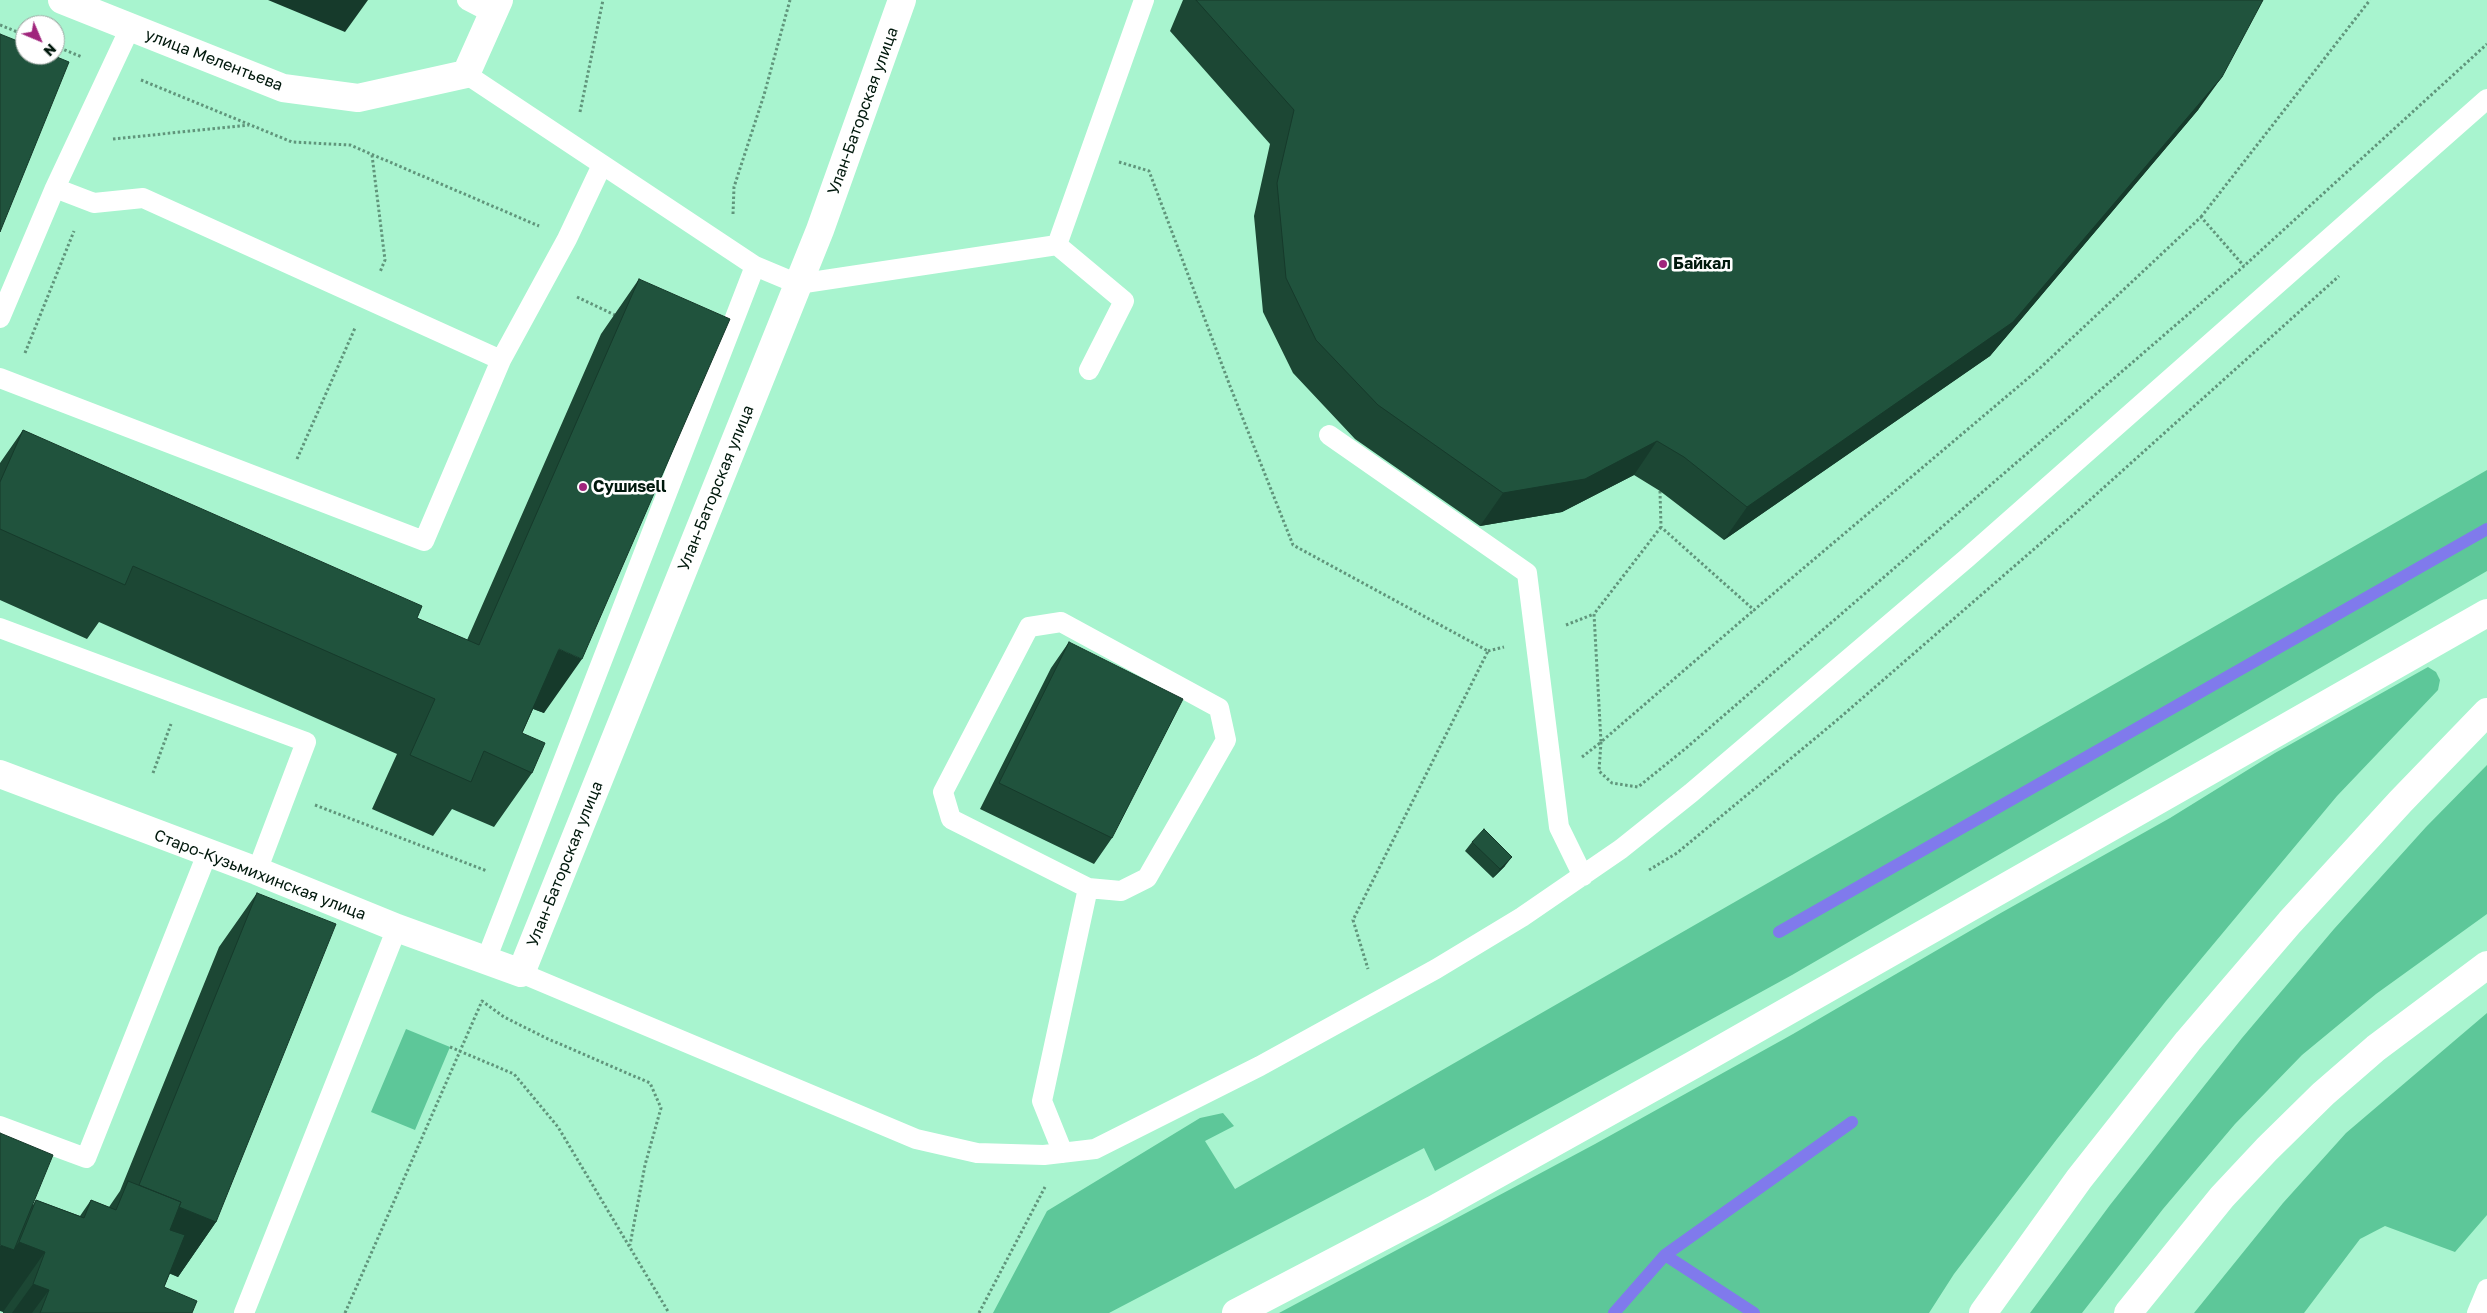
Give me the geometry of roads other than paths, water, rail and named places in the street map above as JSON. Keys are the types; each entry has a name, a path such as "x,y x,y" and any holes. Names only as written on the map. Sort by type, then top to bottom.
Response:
{"main road":[{"name":"улица Мелентьева","path":"62,0 283,88 358,98 466,74"},
{"name":"Улан-Баторская улица","path":"521,973 823,221 902,0"},
{"path":"466,74 497,7"},
{"path":"1236,1313 1433,1210 1684,1070 2487,613"},
{"path":"1983,1313 2079,1179 2188,1041 2290,922 2401,801 2487,712"},
{"name":"Старо-Кузьмихинская улица","path":"0,774 257,872 397,928 521,973"},
{"path":"2128,1313 2222,1196 2267,1148 2323,1094 2376,1048 2487,965"}],"lane":[{"path":"467,0 497,7"},
{"path":"1057,245 1144,0"},
{"path":"0,318 55,188 110,67 130,28"},
{"path":"466,74 755,266 798,284 1057,245 1124,301 1089,370"},
{"path":"521,973 916,1140 977,1153 1044,1155 1095,1149 1260,1066 1378,1001 1486,939 1621,849 1691,793 1960,564 2487,99"},
{"path":"0,378 424,541 501,360 568,239 602,165"},
{"path":"55,188 94,203 143,198 501,360"},
{"path":"486,960 755,266"},
{"path":"1330,435 1527,573 1559,827 1583,876"},
{"path":"1061,622 1219,708 1226,740 1147,878 1121,891 1088,888 951,819 943,792 1029,627 1061,622"},
{"path":"0,628 306,742 257,872"},
{"path":"0,1126 86,1158 207,854"},
{"path":"1063,1153 1042,1101 1088,888"},
{"path":"244,1313 397,928"},
{"path":"2465,1313 2482,1299"}],"waterway":[{"path":"1779,932 2487,529"},
{"path":"1614,1313 1665,1255 1852,1122"},
{"path":"1665,1255 1754,1313"}],"place":[{"name":"Байкал","path":"1663,264"},
{"name":"Сушиsell","path":"583,487"}]}
